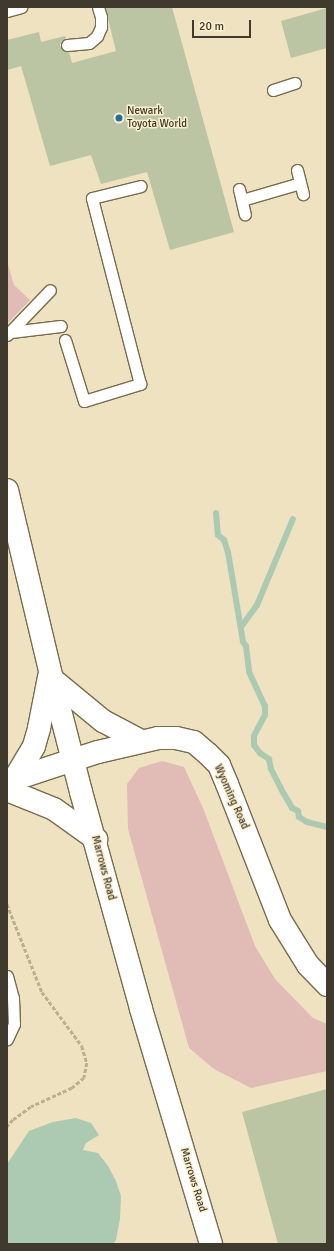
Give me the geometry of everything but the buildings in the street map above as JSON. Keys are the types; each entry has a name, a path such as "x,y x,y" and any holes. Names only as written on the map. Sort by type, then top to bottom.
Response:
{"street":[{"name":"Marrows Road","path":"7,490 73,760 96,839 141,1009 211,1244"},
{"path":"96,839 54,810 10,783 34,746 51,674 103,721 141,741"},
{"name":"Wyoming Road","path":"10,783 73,760 141,741 158,738 176,738 194,742 218,765 280,920 308,965 327,985"}],"lane":[{"path":"7,10 21,7"},
{"path":"67,45 89,43 97,36 101,27 101,17 98,7"},
{"path":"273,90 295,83"},
{"path":"242,200 302,188 297,170"},
{"path":"65,340 84,401 140,384 92,198 141,186"},
{"path":"239,189 245,214"},
{"path":"9,333 50,290"},
{"path":"9,333 61,326"},
{"path":"7,976 13,998 14,1024 7,1039"}],"path":[{"path":"7,904 42,992 82,1046 88,1063 84,1078 72,1088 31,1107 13,1120 7,1128"}],"shaded area":[{"path":"7,261 14,285 30,300 7,324"},
{"path":"162,761 184,767 203,808 255,946 275,979 313,1018 327,1024 327,1071 251,1088 214,1069 189,1048 128,829 127,784 139,768"},
{"path":"76,1118 91,1123 99,1135 86,1143 83,1150 98,1153 108,1166 116,1181 121,1196 120,1219 116,1240 113,1244 7,1244 7,1164 29,1131 53,1122"}],"waterway":[{"path":"216,513 218,535 224,540 228,552 243,642 246,646 249,672 265,706 265,715 254,736 254,745 260,753 269,759 271,769 292,808 298,811 299,817 307,822 327,827"},
{"path":"241,627 257,605 293,519"}],"place":[{"name":"Newark Toyota World","path":"119,118"}]}
